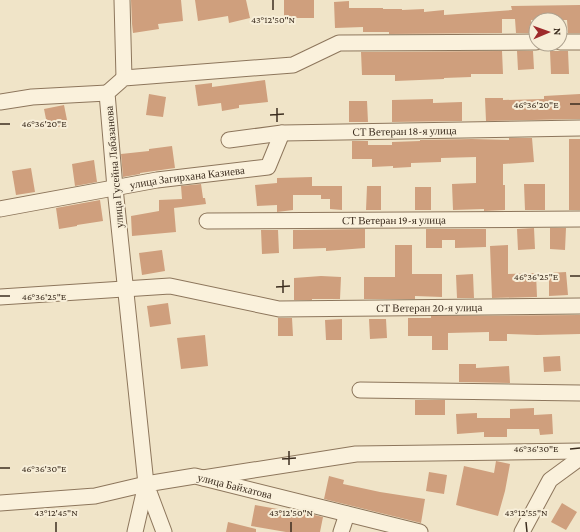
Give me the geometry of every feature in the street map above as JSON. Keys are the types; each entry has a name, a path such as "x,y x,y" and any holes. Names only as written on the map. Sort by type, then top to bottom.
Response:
{"street":[{"path":"122,0 124,78 293,65 339,43 528,42"},
{"path":"568,42 580,42"},
{"name":"улица Гусейна Лабазанова","path":"124,78 107,93 115,188 146,484"},
{"path":"0,102 32,97 107,93"},
{"name":"СТ Ветеран 18-я улица","path":"229,140 282,133 580,128"},
{"name":"улица Загирхана Казиева","path":"0,209 157,180 268,167 282,133"},
{"name":"СТ Ветеран 19-я улица","path":"207,222 580,219"},
{"name":"СТ Ветеран 20-я улица","path":"0,297 170,286 279,309 580,306"},
{"path":"360,390 580,393"},
{"path":"203,478 356,454 580,451"},
{"path":"522,532 550,480 580,458"},
{"name":"улица Байхатова","path":"0,503 95,496 146,484 194,476 420,532"},
{"path":"135,532 146,484"},
{"path":"146,484 164,532"},
{"path":"342,532 347,514"}],"building":[{"path":"131,0 181,0 183,21 158,24 159,29 133,33"},
{"path":"195,0 246,0 250,18 229,23 228,16 198,21"},
{"path":"284,0 314,0 314,18 284,18"},
{"path":"349,1 349,8 383,8 402,10 424,9 424,12 444,10 444,15 512,10 511,6 580,5 580,33 568,33 568,12 528,12 528,33 516,33 515,19 502,19 502,33 389,34 389,32 363,32 363,27 335,28 334,2"},
{"path":"502,51 503,74 471,74 471,77 395,81 395,75 362,75 361,52"},
{"path":"517,51 533,52 534,69 518,70"},
{"path":"568,51 569,74 551,74 550,52"},
{"path":"265,80 268,102 239,105 239,108 222,111 221,103 198,106 195,85 212,83 212,87"},
{"path":"149,94 166,97 163,117 146,115"},
{"path":"580,94 580,119 486,121 485,98 503,98 503,100 544,99 544,96"},
{"path":"433,99 433,103 462,102 462,121 392,122 392,100"},
{"path":"349,101 367,101 368,122 349,122"},
{"path":"64,105 68,125 48,129 44,109"},
{"path":"509,138 532,138 534,162 503,164 505,210 453,210 452,184 476,183 476,157 441,158 441,162 411,163 411,167 393,168 393,166 372,167 372,159 352,159 352,141 368,141 368,145 392,145 392,142 420,140 509,140"},
{"path":"569,139 580,139 580,210 569,210"},
{"path":"172,146 175,168 123,177 121,154 149,151 149,149"},
{"path":"94,160 97,182 75,186 72,164"},
{"path":"31,168 35,192 16,195 12,171"},
{"path":"312,177 312,186 342,186 342,210 330,209 330,199 321,199 321,195 293,195 293,210 277,212 277,205 257,206 255,185 277,183 277,178"},
{"path":"201,184 203,198 205,198 206,204 174,208 176,232 132,236 131,216 159,211 159,200 182,199 181,186"},
{"path":"524,184 545,184 545,210 525,210"},
{"path":"367,186 381,186 381,210 366,210"},
{"path":"415,187 431,187 431,210 415,210"},
{"path":"100,200 103,221 59,229 56,208"},
{"path":"534,228 535,249 518,250 517,229"},
{"path":"550,228 566,228 565,250 550,249"},
{"path":"365,229 365,248 326,251 326,248 293,249 293,230"},
{"path":"426,229 486,229 486,247 455,248 455,240 442,240 442,248 426,248"},
{"path":"261,230 278,230 279,253 262,254"},
{"path":"395,245 412,245 412,274 442,274 442,297 415,296 415,299 364,299 364,277 395,277"},
{"path":"508,245 508,274 536,273 537,297 492,298 490,246"},
{"path":"162,250 165,271 142,275 139,253"},
{"path":"566,272 568,295 549,296 549,273"},
{"path":"473,274 474,298 457,298 456,275"},
{"path":"321,276 341,277 340,299 294,300 294,278"},
{"path":"168,303 171,324 150,327 147,306"},
{"path":"580,315 580,334 507,334 507,341 489,341 489,332 448,333 448,350 432,350 432,336 408,336 408,318 431,318 431,316"},
{"path":"278,318 292,318 293,336 278,336"},
{"path":"342,319 342,340 326,340 325,320"},
{"path":"369,319 386,319 387,338 370,339"},
{"path":"205,335 208,366 181,369 177,338"},
{"path":"560,356 561,371 544,372 543,357"},
{"path":"459,364 476,364 476,368 509,366 510,383 459,382"},
{"path":"415,400 445,400 445,415 415,415"},
{"path":"534,408 534,415 552,414 553,434 540,435 539,429 507,429 507,437 484,437 484,432 457,434 456,414 477,413 477,418 510,418 510,409"},
{"path":"496,461 510,464 498,516 456,505 464,466 494,473"},
{"path":"429,472 447,475 444,494 426,491"},
{"path":"329,476 344,480 343,484 380,492 425,499 421,523 324,499"},
{"path":"562,503 577,512 566,530 551,522"},
{"path":"255,505 323,517 320,532 286,532 251,526"},
{"path":"228,522 256,529 256,532 226,532"}]}
